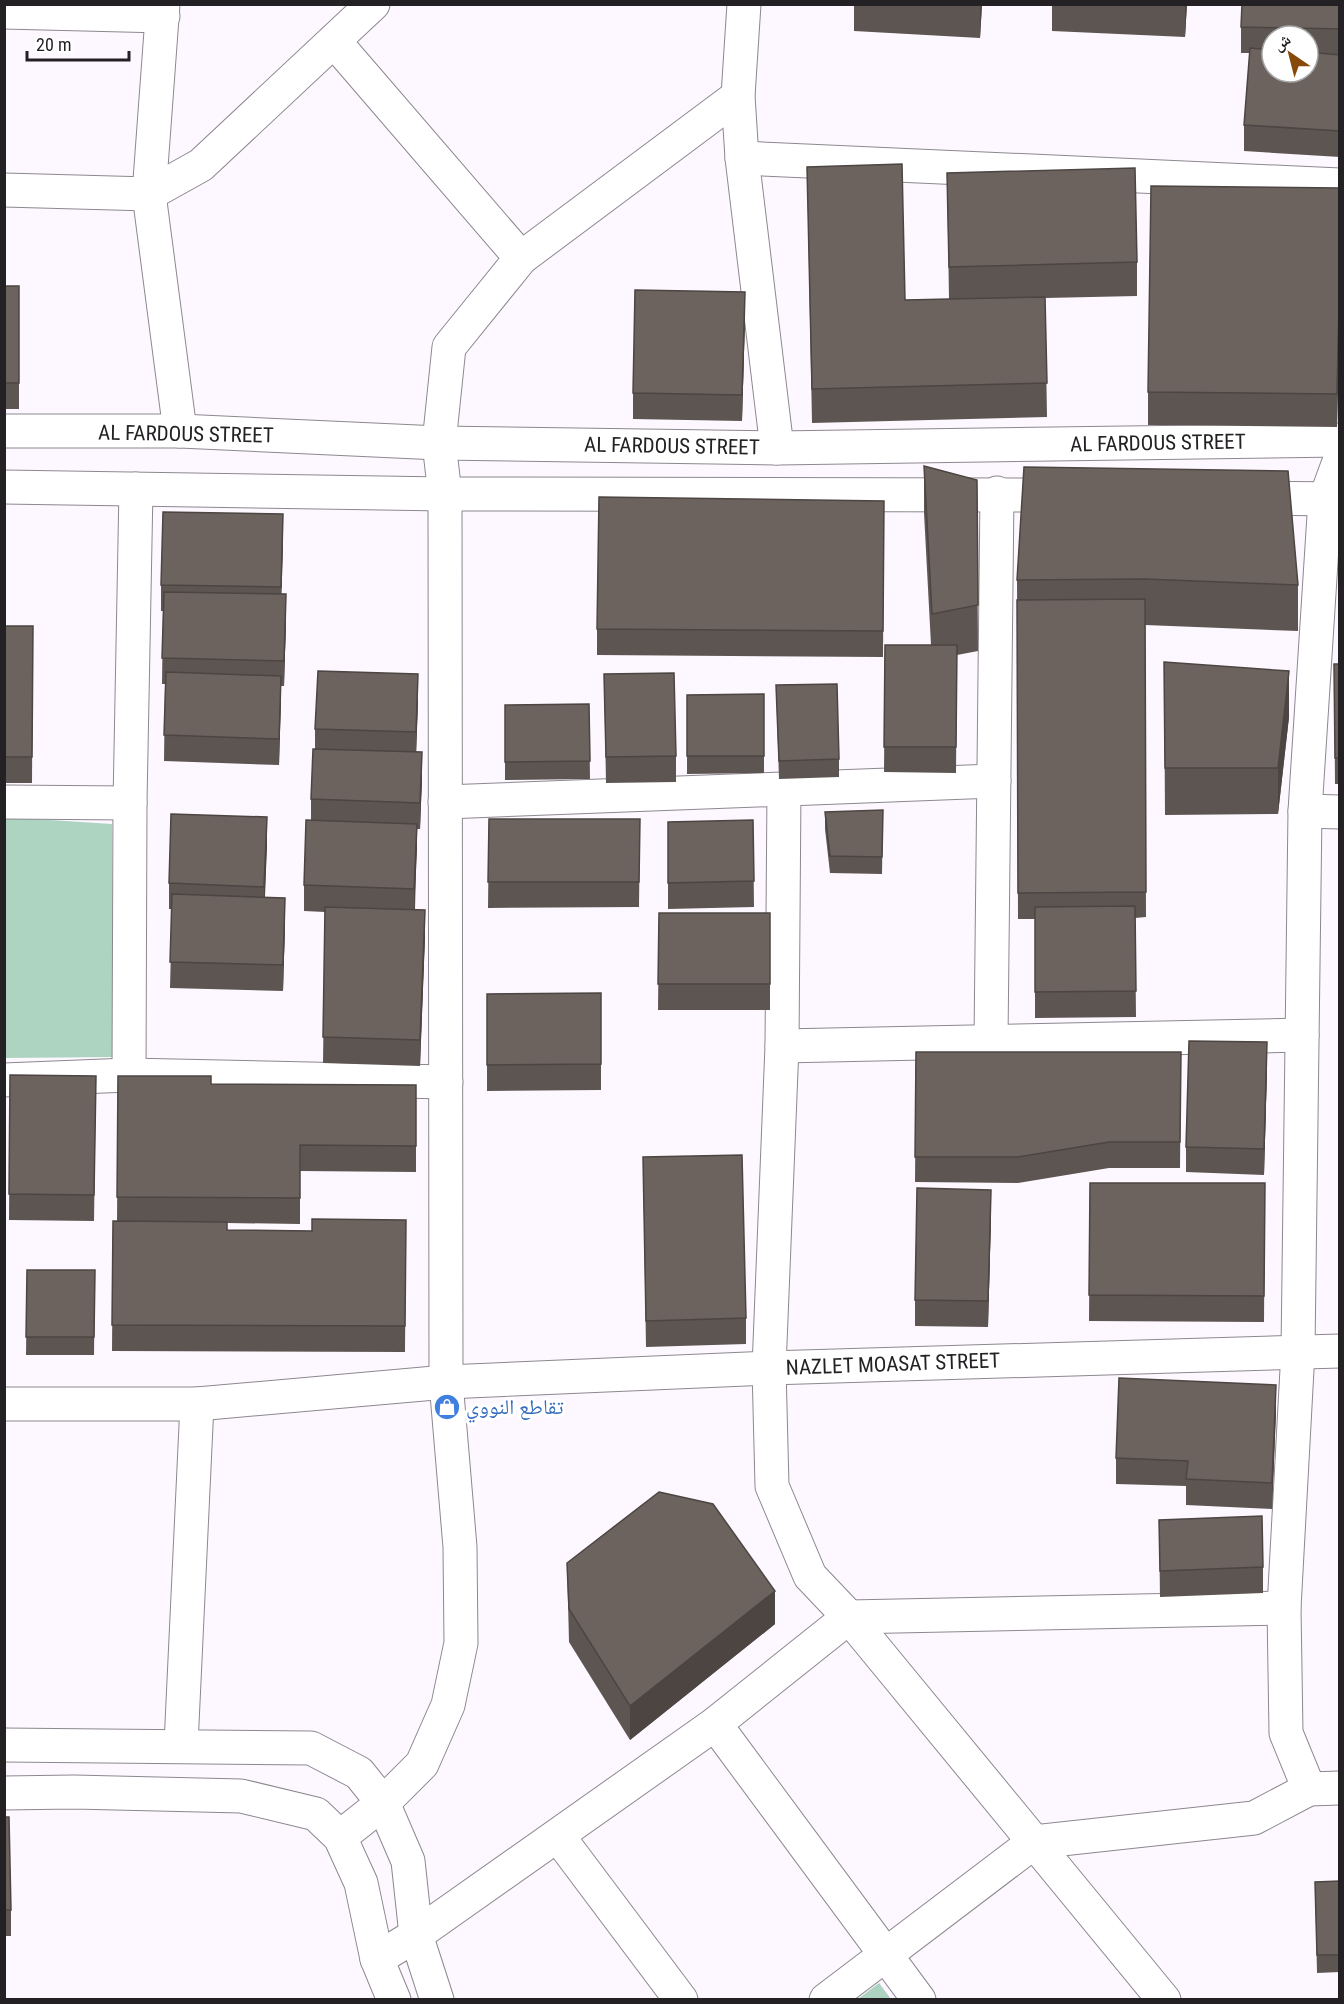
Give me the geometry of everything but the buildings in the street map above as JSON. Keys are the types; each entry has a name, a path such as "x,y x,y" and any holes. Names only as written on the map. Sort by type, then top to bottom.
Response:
{"street":[{"path":"4,190 149,194 201,165 373,4"},
{"path":"744,4 738,96 742,158 777,448"},
{"path":"4,12 163,10 149,194 180,431"},
{"path":"334,41 521,258"},
{"path":"340,1837 383,1803 422,1764 448,1705 460,1643 460,1547 447,1382 445,494 439,443 449,347 521,258 738,96"},
{"path":"742,158 1340,185"},
{"name":"AL FARDOUS STREET","path":"4,431 180,431 439,443 777,448 1340,440"},
{"path":"826,2000 1034,1842 1254,1818 1324,1788 1286,1733 1284,1608 1298,1351 1305,811 1332,500 1340,459"},
{"path":"4,487 445,494 997,493 1103,495"},
{"path":"129,1075 130,803 136,489"},
{"path":"991,1040 997,493"},
{"path":"1220,498 1332,500"},
{"path":"445,802 994,781"},
{"path":"784,789 782,1046 769,1368 772,1486 810,1576 849,1617 1164,2000"},
{"path":"4,802 130,803"},
{"path":"1305,811 1340,812"},
{"path":"782,1046 1302,1035"},
{"path":"4,1080 129,1075 446,1082"},
{"name":"NAZLET MOASAT STREET","path":"4,1404 197,1404 447,1382 769,1368 1340,1351"},
{"path":"181,1745 197,1404"},
{"path":"377,1959 416,1935 558,1836 714,1724 849,1617 1284,1608"},
{"path":"714,1724 919,2000"},
{"path":"4,1745 311,1748 359,1773 383,1803 408,1861 416,1935 437,2000"},
{"path":"4,1793 74,1792 242,1796 316,1814 340,1837 361,1882 377,1959 394,2000"},
{"path":"558,1836 681,2000"}],"green space":[{"path":"4,817 112,824 113,1057 5,1058"},
{"path":"879,1983 891,1999 858,1999"}],"place":[{"name":"تقاطع النووي","path":"447,1407"}]}
